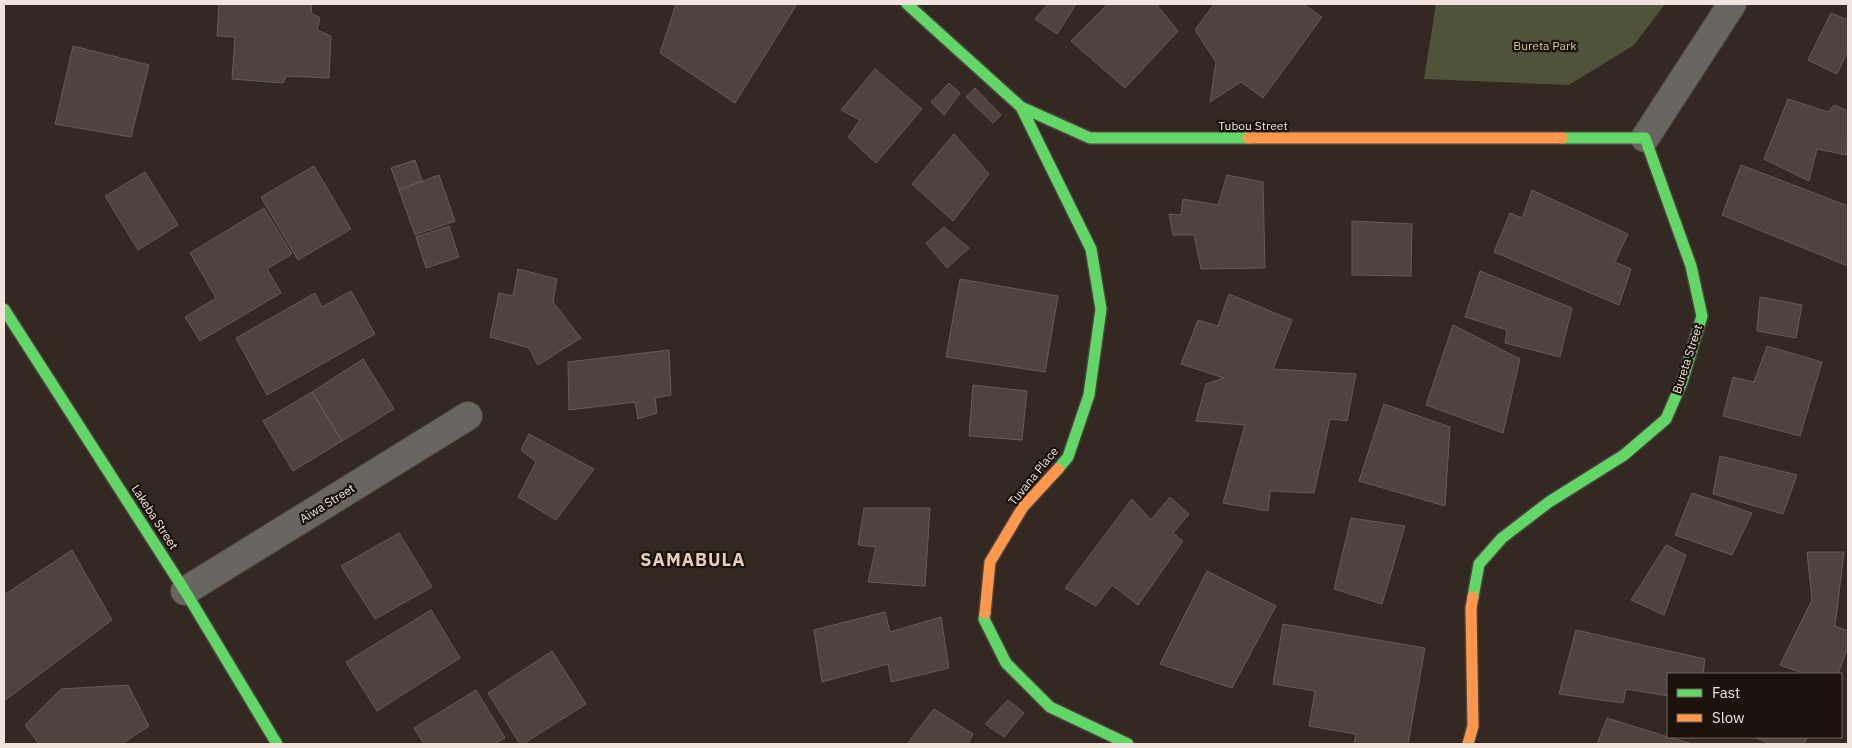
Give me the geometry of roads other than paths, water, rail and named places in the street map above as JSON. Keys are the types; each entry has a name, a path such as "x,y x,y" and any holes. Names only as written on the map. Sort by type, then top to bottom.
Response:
{"street":[{"name":"Tubou Street","path":"907,4 1021,107 1090,138 1645,138"},
{"path":"1645,138 1732,4"},
{"name":"Tuvana Place","path":"1021,107 1091,249 1102,309 1089,395 1068,457 1023,507 990,562 984,619 1006,663 1050,707 1128,744"},
{"name":"Bureta Street","path":"1468,744 1473,726 1471,608 1479,564 1502,538 1548,502 1624,455 1666,419 1682,382 1702,316 1691,266 1645,138"},
{"name":"Lakeba Street","path":"4,309 186,591 277,744"},
{"name":"Aiwa Street","path":"186,591 468,416"}],"district":[{"name":"SAMABULA","path":"693,559"}],"park label":[{"name":"Bureta Park","path":"1545,45"}]}
